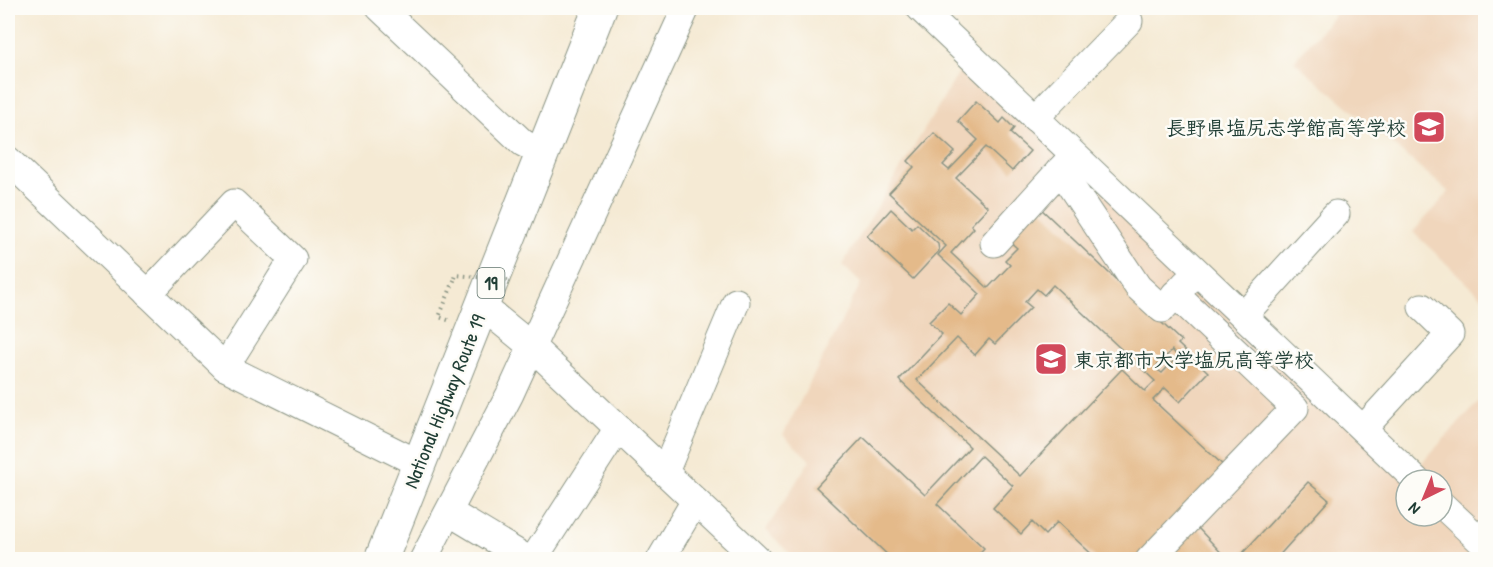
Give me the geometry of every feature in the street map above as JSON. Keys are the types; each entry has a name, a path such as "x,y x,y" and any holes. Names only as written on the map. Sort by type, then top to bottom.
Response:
{"highway":[{"name":"National Highway Route 19","path":"381,560 600,8"}],"street":[{"path":"380,8 523,143 543,153"},
{"path":"423,560 531,346 686,8"},
{"path":"920,8 1035,118 1068,162 1138,287 1162,309 1197,271"},
{"path":"1035,118 1129,21"},
{"path":"8,160 225,367 420,464"},
{"path":"994,243 1068,162"},
{"path":"1068,162 1197,271 1404,468"},
{"path":"148,294 234,203 294,259 225,367"},
{"path":"1244,315 1336,214"},
{"path":"1149,560 1295,408 1175,294"},
{"path":"664,472 736,302"},
{"path":"482,306 531,346 758,560"},
{"path":"1363,429 1450,334 1422,307"},
{"path":"449,512 531,560 618,428"},
{"path":"660,560 695,501"},
{"path":"1454,516 1485,546"}],"path":[{"path":"442,311 456,275 507,279 515,286"}],"shaded area":[{"name":"長野県塩尻志学館高等学校","path":"1341,8 1485,8 1485,300 1413,232 1449,192 1294,61"},
{"name":"東京都市大学塩尻高等学校","path":"966,61 1394,469 1394,528 1454,527 1486,559 796,560 766,530 810,460 783,435 861,283 842,265"},
{"path":"1485,395 1485,537 1454,507 1454,468 1417,468"}],"building":[{"path":"976,101 1000,123 1004,118 1014,128 1010,133 1030,151 1012,171 986,147 956,178 988,207 971,225 974,228 951,253 988,288 1010,265 1005,260 1017,248 1008,240 1039,207 1181,341 1178,344 1208,372 1180,402 1165,388 1153,400 1225,467 1141,560 1098,560 1057,522 1045,535 1032,522 1021,534 993,508 1013,486 981,456 937,504 984,548 973,560 893,560 816,487 863,437 925,495 970,447 899,380 942,334 929,322 948,303 961,315 980,294 938,255 946,246 889,193 914,167 908,161 934,133 955,152 943,165 949,170 978,140 958,121","holes":["1053,285 1155,381 1145,391 1122,369 1020,476 917,380 957,338 975,355 989,339 995,344 1031,307 1025,302 1037,289 1044,295","1172,350 1178,356 1162,373 1155,368"]},
{"path":"891,209 912,229 917,224 938,244 939,251 913,279 867,236"},
{"path":"1308,482 1329,500 1275,560 1246,560 1241,555"},
{"path":"1198,528 1228,560 1184,560 1175,550"}],"place":[{"name":"長野県塩尻志学館高等学校","path":"1429,127"},
{"name":"東京都市大学塩尻高等学校","path":"1051,359"}]}
